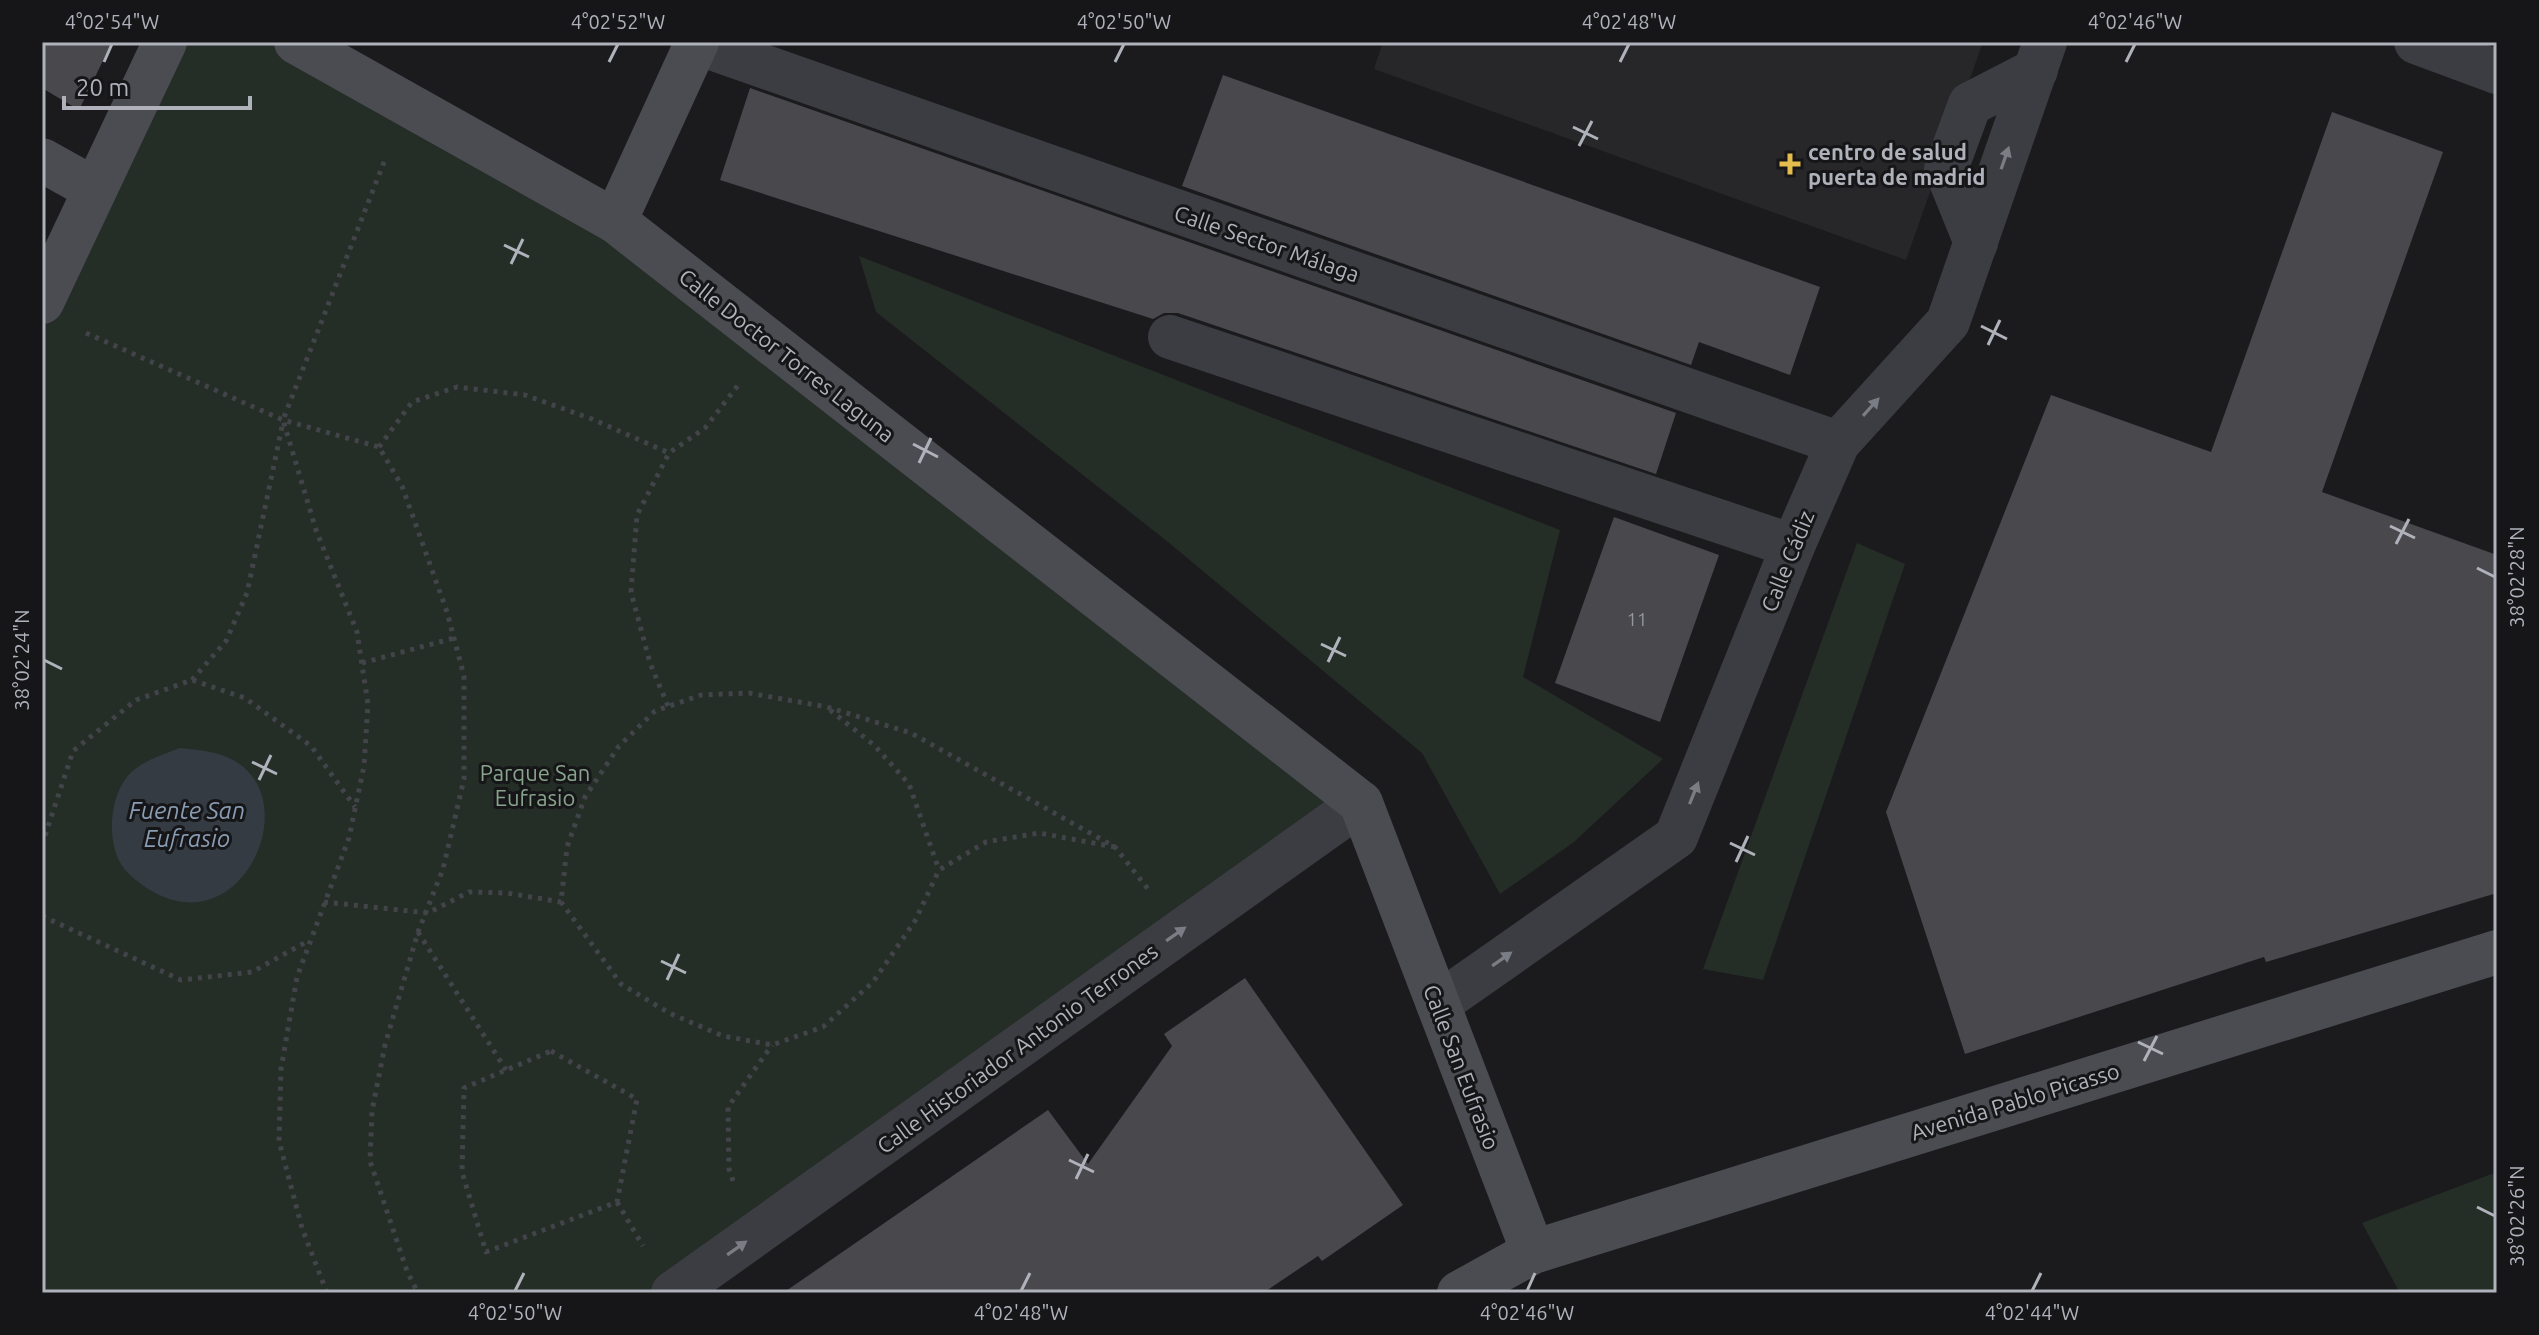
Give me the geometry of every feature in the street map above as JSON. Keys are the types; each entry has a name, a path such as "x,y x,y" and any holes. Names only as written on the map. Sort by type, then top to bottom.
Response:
{"street":[{"path":"42,302 165,42"},
{"name":"Calle Doctor Torres Laguna","path":"296,42 615,221 1361,803"},
{"path":"615,221 697,42"},
{"name":"Calle Sector Málaga","path":"697,42 1838,443"},
{"path":"2416,42 2497,72"},
{"name":"Calle Cádiz","path":"1438,1004 1676,837 1793,546 1838,443 1948,322 2041,56"},
{"path":"42,160 94,189"},
{"path":"1170,337 1793,546"},
{"name":"Calle Historiador Antonio Terrones","path":"673,1293 1361,803"},
{"name":"Calle San Eufrasio","path":"1361,803 1533,1252"},
{"name":"Avenida Pablo Picasso","path":"1533,1252 2497,952"},
{"path":"1459,1293 1533,1252"}],"path":[{"path":"42,845 73,751 136,700 192,680 226,641 247,593 283,420 407,104"},
{"path":"85,332 283,420 379,447 402,486 464,676 464,779 443,869 418,932 385,1045 372,1111 370,1161 407,1271 418,1293"},
{"path":"668,706 650,663 631,592 637,515 669,453 705,428 772,343"},
{"path":"379,447 412,402 457,387 525,395 592,419 669,453"},
{"path":"283,420 316,530 357,632 368,704 364,766 349,838 297,977 281,1069 279,1141 302,1228 327,1293"},
{"path":"362,663 454,638"},
{"path":"192,680 245,698 311,746 356,807"},
{"path":"1115,847 1039,833 986,842 939,870 915,921 873,982 823,1027 772,1045 723,1036 669,1013 621,984 561,902 567,847 585,797 619,746 655,711 701,695 749,693 827,707 911,733 1115,847 1180,931"},
{"path":"827,707 874,745 909,784 939,870"},
{"path":"324,902 428,913 469,892 507,893 561,902"},
{"path":"42,916 181,980 252,972 309,941"},
{"path":"418,932 506,1070"},
{"path":"753,1237 729,1169 728,1107 772,1045"},
{"path":"551,1051 637,1099 617,1202 486,1252 462,1172 464,1088 506,1070 551,1051"}],"shaded area":[{"name":"centro de salud puerta de madrid","path":"1383,42 1983,42 1906,260 1374,69"}],"green space":[{"name":"Parque San Eufrasio","path":"167,42 296,42 615,221 1361,803 673,1293 42,1293 42,312"},
{"path":"859,256 1560,530 1523,677 1663,759 1574,842 1500,894 1422,753 1168,542 876,312"},
{"path":"1857,543 1905,564 1763,980 1703,969"},
{"path":"2497,1172 2497,1293 2400,1293 2362,1223"}],"water":[{"name":"Fuente San Eufrasio","path":"180,748 214,753 233,760 255,781 264,809 262,839 249,868 228,890 199,902 166,898 129,874 115,851 112,836 114,805 126,778 145,762"}],"building":[{"path":"42,42 112,42 79,110 42,88"},
{"path":"1223,75 1820,287 1790,375 1699,342 1691,365 1182,186"},
{"path":"750,88 1676,413 1656,474 1178,313 1164,313 1153,319 720,180"},
{"path":"2332,112 2443,152 2322,492 2497,555 2497,893 2266,962 2264,957 1965,1054 1886,812 2051,395 2211,452"},
{"path":"1614,517 1719,555 1660,722 1555,683"},
{"path":"1245,978 1403,1205 1322,1261 1318,1256 1263,1293 783,1293 1048,1110 1088,1164 1172,1046 1164,1034"}],"place":[{"name":"centro de salud puerta de madrid","path":"1790,164"}]}
